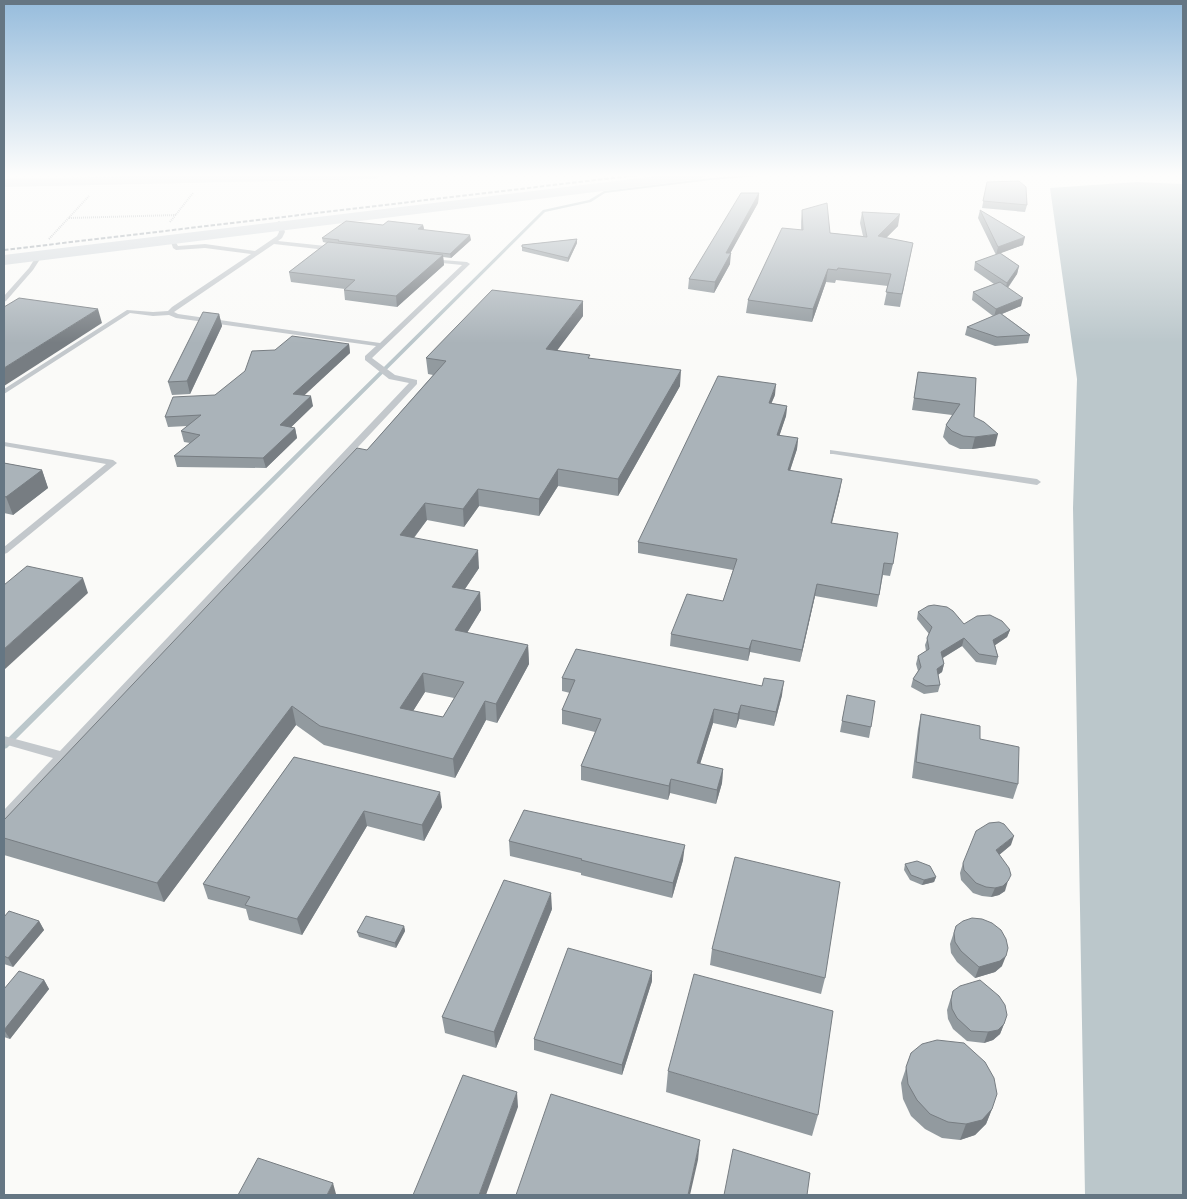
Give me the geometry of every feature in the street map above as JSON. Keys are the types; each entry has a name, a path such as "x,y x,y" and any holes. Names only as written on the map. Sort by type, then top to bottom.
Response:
{"main road":[{"path":"4,258 230,231"},
{"path":"4,258 39,256 237,231"}],"lane":[{"path":"170,313 174,308 273,242 282,235 281,231"},
{"path":"172,240 176,248 205,246 256,253"},
{"path":"273,242 342,250"},
{"path":"4,300 31,269 39,256"},
{"path":"4,818 414,382 392,377 368,358 467,264 419,258"},
{"path":"4,392 129,311 153,314 170,313 176,316 381,345"},
{"path":"4,444 113,463 4,551"},
{"path":"833,452 1037,482"},
{"path":"4,740 62,756"}],"path":[{"path":"47,241 57,231"}],"shaded area":[{"path":"1056,231 1183,231 1183,1195 1085,1195 1073,508 1077,379"}],"building":[{"path":"332,231 435,231 470,235 450,254 322,238"},
{"path":"718,231 738,231 726,253 731,253 715,282 689,279"},
{"path":"781,231 830,231 830,233 867,237 866,231 883,231 878,236 913,243 902,294 886,292 891,274 838,268 837,270 828,269 813,309 748,300"},
{"path":"990,231 1015,231 1025,237 998,247"},
{"path":"577,239 568,258 522,247 522,245"},
{"path":"328,242 443,255 396,296 344,290 355,280 289,272"},
{"path":"1000,253 1019,266 1007,283 975,262"},
{"path":"1000,282 1023,298 996,309 973,292"},
{"path":"492,290 583,301 546,349 590,355 588,358 681,370 618,479 558,469 539,499 478,489 463,509 425,503 400,535 478,550 452,587 480,592 455,630 528,645 496,704 485,701 453,759 320,726 292,706 157,883 4,838 4,820 357,448 367,450 446,361 426,358","holes":["423,673 464,682 443,717 400,708"]},
{"path":"19,298 98,309 4,368 4,307"},
{"path":"203,312 219,314 187,381 168,382"},
{"path":"1000,313 1030,335 997,337 967,327"},
{"path":"292,336 349,344 293,394 311,396 280,425 295,428 263,458 174,456 200,435 181,431 201,415 165,417 173,397 215,395 245,371 252,351 275,350"},
{"path":"918,372 976,378 974,417 984,422 998,434 975,437 963,436 952,431 946,425 960,404 914,398"},
{"path":"718,376 776,384 769,403 787,406 777,435 798,438 788,470 842,479 831,523 898,533 893,564 884,563 879,595 817,584 802,650 752,640 749,649 671,634 687,594 723,601 737,559 638,542"},
{"path":"4,463 42,470 6,497 4,496"},
{"path":"27,566 83,578 4,649 4,585"},
{"path":"934,605 947,607 964,624 977,616 990,615 1002,621 1010,630 993,640 998,657 979,654 964,638 941,652 944,664 937,669 940,685 926,686 913,679 921,667 918,656 929,649 927,638 932,627 918,612"},
{"path":"576,649 762,686 764,678 784,681 776,712 741,705 738,714 714,709 697,763 723,769 717,790 671,779 669,786 581,766 601,719 562,710 575,680 562,678"},
{"path":"847,695 875,701 871,727 842,721"},
{"path":"921,714 980,726 980,739 1019,747 1018,784 916,762"},
{"path":"294,757 440,792 422,825 364,811 297,919 245,905 250,897 203,884"},
{"path":"524,810 685,845 673,883 509,841"},
{"path":"999,822 1004,824 1014,836 996,850 1009,868 1011,875 1003,886 995,888 986,887 976,883 964,870 963,863 976,831 989,823"},
{"path":"735,857 840,882 825,978 712,949"},
{"path":"917,861 930,866 936,877 924,880 911,875 905,864"},
{"path":"504,880 551,893 494,1032 442,1017"},
{"path":"9,911 39,921 8,958 4,956 4,917"},
{"path":"366,916 404,926 395,943 357,932"},
{"path":"972,918 992,923 1001,930 1008,948 1006,956 1000,961 979,967 961,951 955,942 954,933 956,926"},
{"path":"568,948 652,971 622,1065 534,1039"},
{"path":"19,971 44,980 4,1030 4,989"},
{"path":"694,974 833,1011 818,1115 668,1071"},
{"path":"980,980 999,996 1005,1005 1007,1015 1004,1024 998,1030 988,1032 971,1031 957,1018 952,1009 953,991 960,986"},
{"path":"937,1040 964,1043 985,1062 994,1078 997,1094 992,1109 982,1120 966,1124 948,1122 930,1114 917,1100 908,1084 906,1067 911,1053 922,1044"},
{"path":"463,1075 517,1092 479,1195 413,1195"},
{"path":"551,1094 700,1140 688,1195 516,1195"},
{"path":"733,1149 810,1173 807,1195 724,1195"},
{"path":"258,1158 333,1183 327,1195 238,1195"}],"waterway":[{"path":"4,746 524,231"}],"railway":[{"path":"4,250 165,231"}]}
